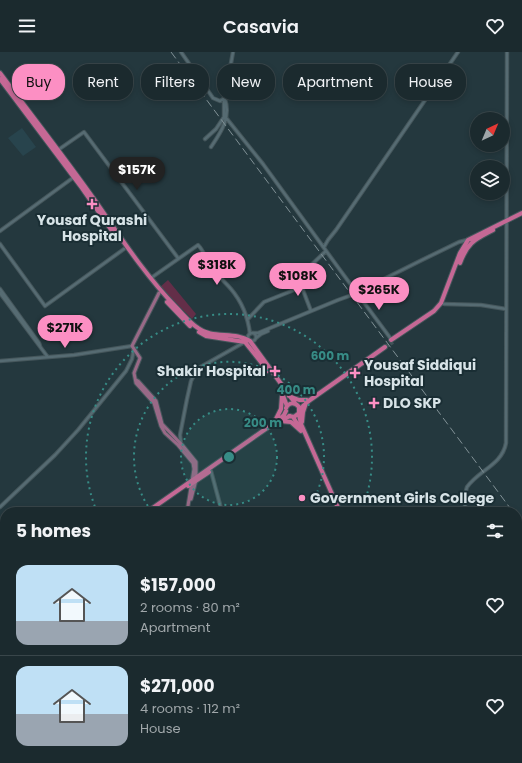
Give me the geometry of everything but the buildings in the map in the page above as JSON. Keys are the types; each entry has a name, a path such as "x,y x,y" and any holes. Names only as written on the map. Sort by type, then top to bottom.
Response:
{"highway":[{"path":"0,73 124,249 159,293 176,309"},
{"path":"0,79 58,150 150,278 176,309 192,327 206,336 244,340 260,359 282,392 288,415 292,417 303,432"},
{"path":"392,340 435,313 444,304 460,253 468,240 522,214"},
{"path":"392,340 438,308 464,252 471,242 507,221"},
{"path":"244,340 299,407 300,422 303,432 337,507"},
{"path":"155,507 210,471 280,421 292,417 299,412 307,402 384,346"},
{"path":"274,423 281,409 282,392"},
{"path":"289,396 307,402"},
{"path":"159,507 282,417 290,404 307,402"},
{"path":"303,432 302,417 307,402"},
{"path":"280,421 291,422 303,432"}],"main road":[{"path":"159,293 133,347 140,358 133,375 136,382 154,403 161,426 165,433 178,444 194,463"},
{"path":"136,380 156,401 162,424 180,443 194,463 194,481 189,507"}],"street":[{"path":"180,52 213,98 217,100"},
{"path":"231,64 233,52"},
{"path":"324,248 328,240 458,52"},
{"path":"465,507 467,487 501,457 506,443 507,52"},
{"path":"211,147 227,118 225,100"},
{"path":"205,139 216,129 223,119 225,100"},
{"path":"227,118 268,170 392,340"},
{"path":"58,150 84,132 178,258"},
{"path":"0,231 74,178"},
{"path":"180,443 180,435 191,381 197,369 252,334 258,333 352,295 459,242 468,240"},
{"path":"0,244 46,306 124,249"},
{"path":"150,278 198,245 212,267 234,293 248,319 252,334 256,336 256,338"},
{"path":"248,319 264,302 296,290 301,284 307,269 326,251"},
{"path":"301,284 311,311"},
{"path":"0,289 40,346"},
{"path":"0,293 47,357"},
{"path":"444,304 481,305 506,308"},
{"path":"244,340 254,341 261,334 273,327"},
{"path":"0,361 74,355 133,347 132,359 126,371 78,430 55,455 0,507"},
{"path":"210,471 221,507"}],"shaded area":[{"path":"22,128 36,147 23,156 8,138"},
{"path":"168,280 196,314 192,319 160,287"}],"tunnel":[{"path":"385,347 393,342"}],"railway":[{"path":"171,52 509,507"}],"place":[{"name":"Yousaf Qurashi Hospital","path":"92,204"},
{"name":"Shakir Hospital","path":"275,371"},
{"name":"Yousaf Siddiqui Hospital","path":"355,373"},
{"name":"DLO SKP","path":"374,403"},
{"name":"Government Girls College","path":"302,498"}]}
